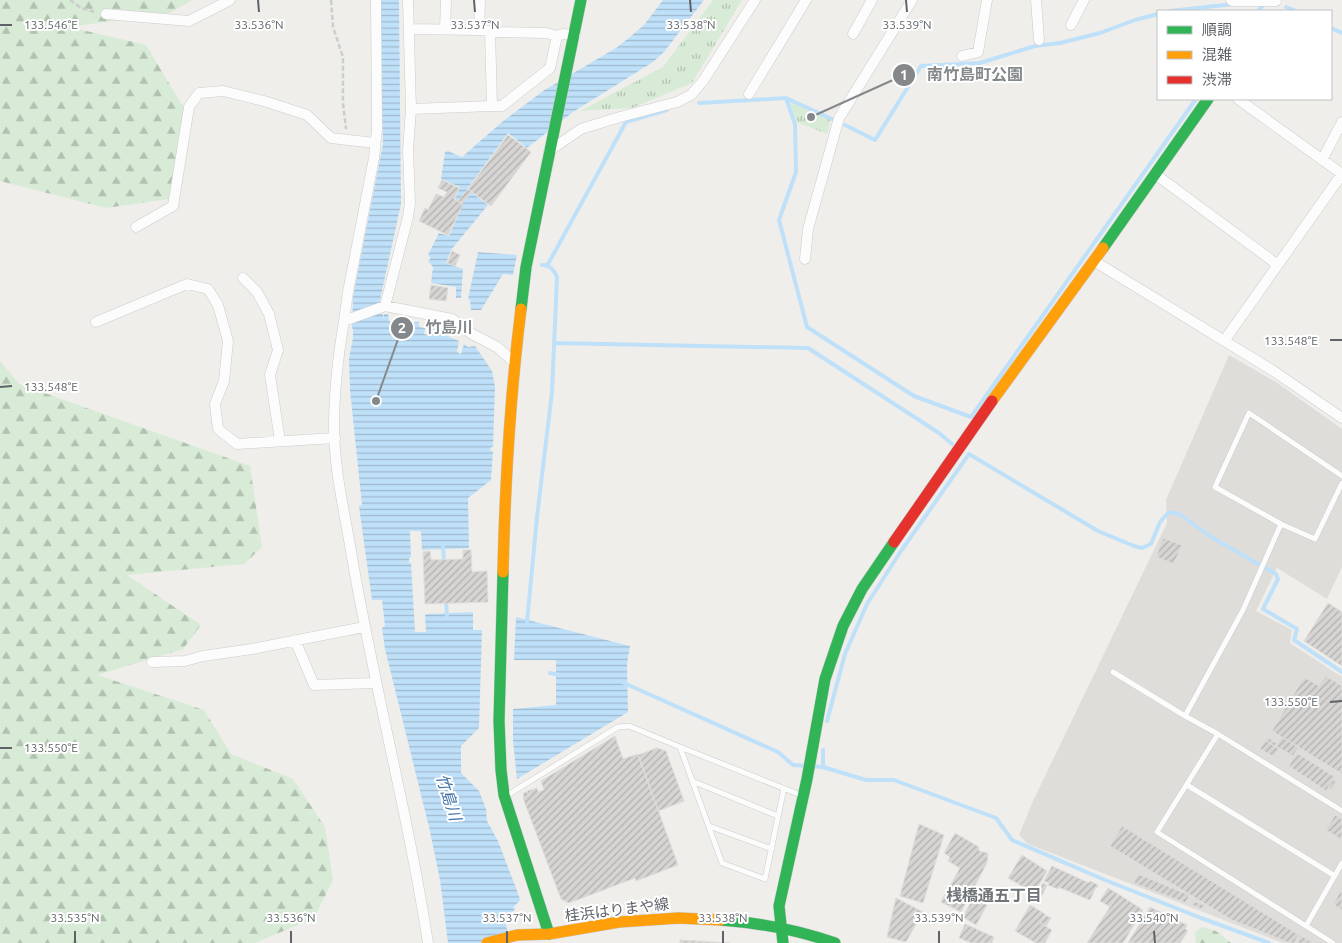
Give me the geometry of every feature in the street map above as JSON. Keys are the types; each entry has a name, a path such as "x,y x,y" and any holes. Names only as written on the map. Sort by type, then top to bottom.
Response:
{"street":[{"path":"106,14 189,21 230,0"},
{"path":"376,0 377,129 348,292 346,321 335,383 336,460 364,627 406,819 428,943"},
{"path":"383,307 409,210 408,0"},
{"path":"445,29 446,0"},
{"path":"479,30 480,0"},
{"path":"549,934 504,797 499,748 505,479 514,362 526,267 581,0"},
{"path":"550,146 581,129 677,102 691,95 703,81 755,0"},
{"path":"749,94 806,0"},
{"path":"853,34 872,0"},
{"path":"805,259 808,229 839,118 912,0"},
{"path":"962,56 978,52 987,0"},
{"path":"1036,0 1039,40"},
{"path":"1071,25 1084,0"},
{"path":"1231,0 1232,2 1276,1"},
{"path":"409,29 546,33 557,36 563,34 575,35"},
{"path":"490,31 492,106"},
{"path":"410,109 502,106 550,68 557,36"},
{"path":"136,227 173,206 189,107 200,93 223,91 264,101 307,116 331,138 375,143"},
{"path":"783,943 779,906 804,796 826,679 843,626 862,589 1014,369 1094,261 1207,100"},
{"path":"1224,341 1342,174 1239,100"},
{"path":"1322,160 1342,122"},
{"path":"1155,174 1278,265"},
{"path":"1094,261 1275,372 1342,418"},
{"path":"243,278 257,292 269,314 278,350 270,375 280,441"},
{"path":"96,322 187,284 208,290 218,305 228,341 224,382 215,404 218,429 237,444 335,438"},
{"path":"346,321 383,307 452,319 472,334 497,347 514,362"},
{"path":"152,662 185,661 203,656 364,627"},
{"path":"295,640 314,685 376,683"},
{"name":"桂浜はりまや線","path":"487,943 517,935 549,934 619,922 655,919 717,919 750,922 782,928 835,943"},
{"name":"桂浜はりまや線","path":"534,943 549,934"}],"lane":[{"path":"1342,476 1249,413 1215,487 1282,524 1315,539 1342,483"},
{"path":"1185,716 1243,610 1282,524"},
{"path":"1113,672 1218,734 1342,812"},
{"path":"504,797 618,727 629,726 804,796"},
{"path":"1218,734 1157,832 1333,943"},
{"path":"680,747 722,863 765,880 784,788"},
{"path":"692,781 778,816"},
{"path":"1186,785 1335,876"},
{"path":"709,826 772,848"},
{"path":"1306,926 1342,863"}],"path":[{"path":"70,0 81,8 106,14"},
{"path":"330,0 333,28 343,58 343,103 348,140"}],"shaded area":[{"path":"1229,355 1276,382 1342,429 1342,567 1327,599 1277,568 1256,611 1292,630 1290,643 1342,677 1342,943 1283,943 1028,844 1019,835 1033,801 1167,523 1166,500"}],"green space":[{"path":"0,0 192,0 170,13 69,27 146,45 184,108 169,199 106,208 0,181"},
{"path":"713,0 742,0 692,83 632,108 580,111 663,67"},
{"path":"789,100 831,119 827,134 797,122"},
{"path":"0,361 19,384 250,466 262,547 244,564 127,575 201,625 183,649 97,675 204,710 231,754 293,779 325,827 333,880 314,918 255,943 0,943"},
{"path":"1202,927 1216,931 1231,943 1196,943 1195,932"}],"water":[{"path":"380,0 399,0 401,204 380,300 381,314 383,314 384,320 384,314 388,314 389,321 396,323 398,316 403,319 405,317 404,325 409,327 413,326 414,322 419,322 419,327 425,328 424,334 429,335 430,327 448,331 449,337 459,341 457,352 461,354 464,344 468,347 475,346 492,371 495,387 493,447 491,447 490,451 493,451 491,480 468,498 469,548 422,550 421,531 410,531 411,557 409,563 411,563 415,632 426,632 425,615 427,614 473,612 473,630 482,630 479,728 461,746 461,773 479,791 486,809 487,821 498,841 519,896 520,900 513,908 515,909 505,921 510,943 448,943 440,880 429,827 385,649 382,628 385,626 382,600 372,600 359,506 362,505 350,390 349,358 353,338 353,297 383,144"},
{"path":"663,0 704,0 664,52 653,62 573,112 527,148 508,133 467,189 488,205 451,250 446,263 463,269 461,298 456,298 456,287 431,283 433,267 428,261 431,258 428,255 439,233 449,236 463,204 455,199 460,187 441,179 445,152 448,151 462,157 502,122 543,91 616,48 644,25"},
{"path":"478,252 517,255 513,275 503,274 481,310 471,310 470,300 468,299"},
{"path":"516,617 630,646 627,664 628,712 517,779 513,741 513,709 556,705 556,660 514,660"}],"building":[{"path":"508,135 531,152 491,206 468,189"},
{"path":"442,180 459,188 454,199 463,204 448,235 419,221 425,208 428,210 436,194 444,197 447,192 438,188"},
{"path":"468,189 472,192 462,203 458,201"},
{"path":"452,251 460,255 455,266 447,263"},
{"path":"431,285 448,288 446,301 429,299"},
{"path":"1163,538 1182,545 1174,564 1156,557"},
{"path":"463,550 471,550 472,572 487,571 488,602 425,604 423,552 430,551 431,560 463,559"},
{"path":"1328,603 1342,612 1342,666 1304,641"},
{"path":"1326,676 1342,686 1342,774 1272,731 1304,677 1319,686"},
{"path":"615,736 623,759 638,754 678,865 636,881 635,878 569,903 561,899 523,798 523,793 527,792 529,795 527,791 537,788 538,792 544,790 541,781"},
{"path":"1268,737 1277,744 1275,747 1266,740"},
{"path":"1282,737 1299,747 1293,756 1276,746"},
{"path":"1265,740 1279,749 1274,757 1260,749"},
{"path":"657,748 666,751 684,801 658,811 638,755"},
{"path":"1297,753 1335,777 1326,791 1289,766"},
{"path":"1333,780 1337,782 1331,791 1328,788"},
{"path":"1335,815 1342,819 1342,840 1326,830"},
{"path":"919,824 944,835 923,903 900,896"},
{"path":"1122,826 1299,935 1294,943 1232,920 1110,846"},
{"path":"955,833 979,847 979,851 988,853 987,863 961,912 941,902 960,868 948,861 950,857 944,853"},
{"path":"1022,855 1047,871 1034,893 1008,878"},
{"path":"1052,866 1089,883 1090,881 1098,885 1090,900 1048,885 1049,883 1044,881"},
{"path":"1138,874 1189,895 1186,903 1134,883"},
{"path":"1043,883 1047,885 1041,897 1037,894"},
{"path":"1108,888 1118,894 1110,907 1100,901"},
{"path":"1342,889 1342,910 1333,904"},
{"path":"1118,894 1143,910 1123,943 1087,943"},
{"path":"896,898 923,912 906,942 887,937"},
{"path":"973,898 987,905 976,925 963,917"},
{"path":"1193,901 1204,905 1202,909 1192,905"},
{"path":"1030,905 1045,914 1040,923 1052,930 1045,943 1036,943 1015,931"},
{"path":"1150,907 1187,925 1185,929 1188,931 1180,943 1128,943"},
{"path":"1045,915 1051,918 1046,926 1040,923"},
{"path":"965,924 994,937 992,943 971,943 959,938"},
{"path":"1300,935 1313,943 1297,943"},
{"path":"680,940 730,943 680,943"}],"waterway":[{"path":"1179,10 1234,4"},
{"path":"1259,10 1264,4"},
{"path":"1286,7 1294,10"},
{"path":"845,125 875,140 921,66 980,63 1035,46 1060,43 1100,33 1157,14"},
{"path":"1332,28 1342,33"},
{"path":"786,98 795,124 796,172 779,220 807,327 914,396 971,417 1195,100"},
{"path":"699,103 786,98 832,119"},
{"path":"547,266 626,122 667,110"},
{"path":"527,622 552,392 557,277 551,268 542,265"},
{"path":"554,343 808,348 939,433 952,444"},
{"path":"827,721 845,654 867,604 901,551 969,454 1098,531 1134,546 1142,548 1151,544 1160,522 1168,513 1181,515 1211,537 1276,574 1278,579 1263,609 1297,629 1294,640 1342,672"},
{"path":"443,545 444,563"},
{"path":"446,600 447,618"},
{"path":"550,673 560,675"},
{"path":"624,683 778,752 793,765 823,767 866,780 894,780 996,818 1012,840 1105,880 1269,943"},
{"path":"823,750 823,767"}],"traffic: fast":[{"path":"521,309 526,267 581,0"},
{"path":"1103,248 1207,100"},
{"path":"783,943 779,906 807,779 825,679 843,626 862,589 894,542"},
{"path":"503,572 499,721 504,795 549,934"},
{"path":"721,920 779,928 835,943"}],"traffic: slow":[{"path":"992,401 1103,248"},
{"path":"503,572 509,440 521,309"},
{"path":"487,943 517,935 549,934 619,922 679,918 721,920"}],"traffic: jam":[{"path":"894,542 992,401"}],"place":[{"name":"南竹島町公園","path":"811,117"},
{"name":"竹島川","path":"376,401"}],"district":[{"name":"桟橋通五丁目","path":"994,895"}]}
